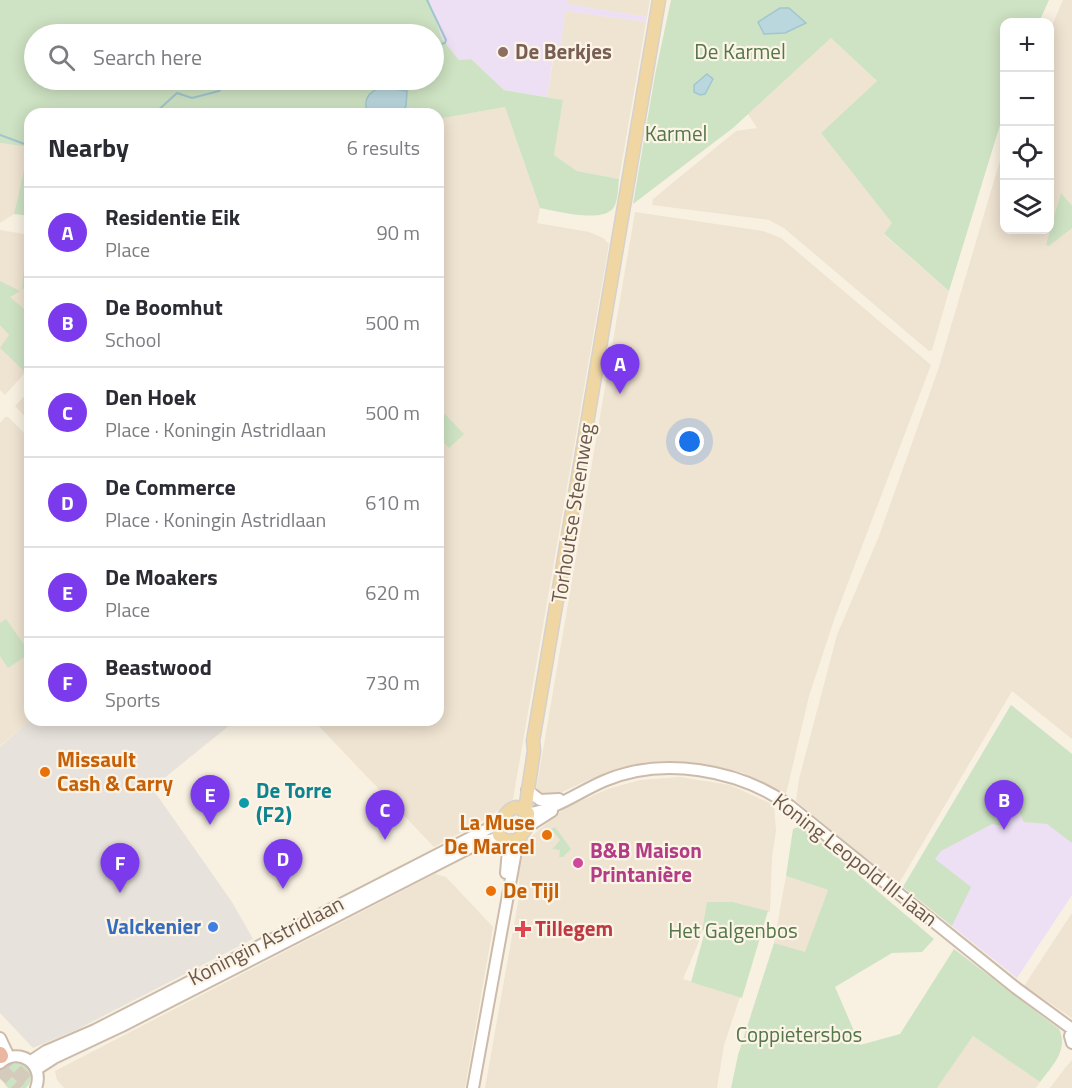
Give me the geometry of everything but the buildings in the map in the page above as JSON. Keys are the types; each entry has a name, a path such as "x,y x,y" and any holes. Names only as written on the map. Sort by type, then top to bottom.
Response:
{"main road":[{"name":"Torhoutse Steenweg","path":"523,810 659,0"},
{"name":"Torhoutse Steenweg","path":"523,810 528,750 533,741"},
{"path":"523,810 527,827 508,840 498,831 501,822 507,813 523,810"}],"street":[{"name":"Koning Leopold III-laan","path":"523,810 543,810 625,774 666,769 712,773 761,788 790,806 1016,988 1072,1029 1070,1036 1072,1043"},
{"path":"527,790 540,800 570,797"},
{"name":"Koning Leopold III-laan","path":"527,827 570,797"},
{"name":"Koningin Astridlaan","path":"34,1065 122,1026 501,822"},
{"name":"Koningin Astridlaan","path":"344,907 487,839 508,840"},
{"path":"473,1088 500,929 498,921 508,862 508,840"},
{"path":"0,1038 3,1057 20,1056 34,1065 38,1087"}],"shaded area":[{"name":"De Berkjes","path":"429,0 568,0 568,4 647,17 646,22 565,11 561,45 555,45 547,97 504,90 471,59 459,60 444,41 444,24 437,24"},
{"path":"568,0 650,0 647,17 567,4"},
{"path":"1063,0 1072,0 1072,739 1012,691 898,885 796,801 799,779 837,635 879,536 938,370 1000,161 1000,234 1054,234 1054,21"},
{"path":"565,11 646,22 619,179 577,171 554,155 563,100 547,97 556,44 561,45"},
{"path":"831,38 877,81 821,133 893,224 884,235 949,291 932,350 929,351 784,228 769,220 652,205 653,199 736,131 757,128 748,114"},
{"path":"505,107 540,208 537,223 589,232 603,238 609,244 513,799 488,818 434,847 319,726 444,726 444,118"},
{"path":"0,143 24,146 24,169 14,214 0,223"},
{"path":"635,212 763,231 781,238 931,365 835,617 809,696 786,794 743,773 686,762 624,768 590,779 558,794 542,796 536,791"},
{"path":"0,230 24,234 24,374 5,395 0,390"},
{"path":"24,396 24,416 15,406"},
{"path":"8,417 24,433 24,725 0,746 0,423"},
{"path":"1011,705 1072,754 1072,895 1017,978 903,887"},
{"path":"24,725 229,726 152,788 232,902 253,939 78,1029 33,1048 0,1013 0,747"},
{"path":"680,777 730,785 774,805 776,831 772,857 770,912 733,902 707,902 700,939 683,979 740,997 724,1045 717,1088 485,1088 520,891 518,875 526,841 565,808 608,789 640,780"},
{"path":"435,874 446,877 493,927 465,1088 64,1088 57,1080 55,1071"},
{"path":"786,876 828,890 805,953 774,943"},
{"path":"1072,913 1072,1018 1024,986"},
{"path":"973,1036 1040,1082 1036,1088 937,1088"},
{"path":"1072,1060 1072,1088 1050,1088 1065,1068"}],"green space":[{"path":"0,0 429,0 437,24 24,24 24,90 444,90 444,41 459,60 471,59 504,90 563,100 554,155 577,171 619,179 618,194 614,207 609,212 600,215 579,215 540,208 505,107 444,118 444,108 24,108 24,146 0,143"},
{"path":"671,0 1049,0 1041,18 1000,18 1000,125 949,291 884,234 892,223 821,133 877,81 831,38 733,128 633,204 655,75"},
{"path":"24,169 24,215 14,214"},
{"path":"1061,193 1072,206 1072,228 1049,246 1046,245 1049,234 1054,234 1054,217"},
{"path":"0,281 20,291 10,297 24,309 24,371 0,348 9,335 0,325"},
{"path":"444,413 464,434 449,448 444,443"},
{"path":"6,619 24,644 24,657 8,668 0,656 0,623"},
{"path":"1011,705 1072,754 1072,843 1047,824 1024,822 1011,795 1005,796 1005,826 992,824 941,851 935,859 971,887 952,926 903,887"},
{"name":"Coppietersbos","path":"801,826 934,939 922,952 892,953 835,987 860,1045 900,1034 954,949 1059,1029 1062,1037 1061,1051 1040,1082 973,1036 937,1088 731,1088 738,1055 774,943 805,952 828,890 786,876 793,829"},
{"path":"555,827 571,849 563,857 559,857 560,850 553,849 550,852 560,840 551,829"},
{"name":"Het Galgenbos","path":"707,902 733,902 768,911 742,998 691,982 705,931 702,930"},
{"path":"12,1064 22,1064 30,1072 30,1082 24,1089 10,1089 4,1082 4,1072"}],"water":[{"path":"780,8 789,8 806,23 785,33 764,34 758,22"},
{"path":"707,74 713,79 705,94 700,95 694,92 694,85"},
{"path":"373,91 407,91 406,106 405,108 366,108 366,100"}],"waterway":[{"path":"427,0 438,24"},
{"path":"444,36 446,40 444,43"},
{"path":"161,108 177,93 192,98 220,90"},
{"path":"0,135 24,144"}],"tunnel":[{"path":"1,1056 34,1088"},
{"path":"0,1069 20,1088"}],"place":[{"name":"De Berkjes","path":"503,52"},
{"name":"Residentie Eik","path":"620,394"},
{"name":"Missault Cash & Carry","path":"45,772"},
{"name":"De Torre (F2)","path":"244,803"},
{"name":"De Moakers","path":"210,825"},
{"name":"De Boomhut","path":"1004,830"},
{"name":"La Muse De Marcel","path":"547,835"},
{"name":"Den Hoek","path":"385,840"},
{"name":"B&B Maison Printanière","path":"578,863"},
{"name":"De Commerce","path":"283,889"},
{"name":"De Tijl","path":"491,891"},
{"name":"Beastwood","path":"120,893"},
{"name":"Valckenier","path":"213,927"},
{"name":"Tillegem","path":"523,929"}],"park label":[{"name":"De Karmel","path":"740,52"},
{"name":"Karmel","path":"676,134"}]}
